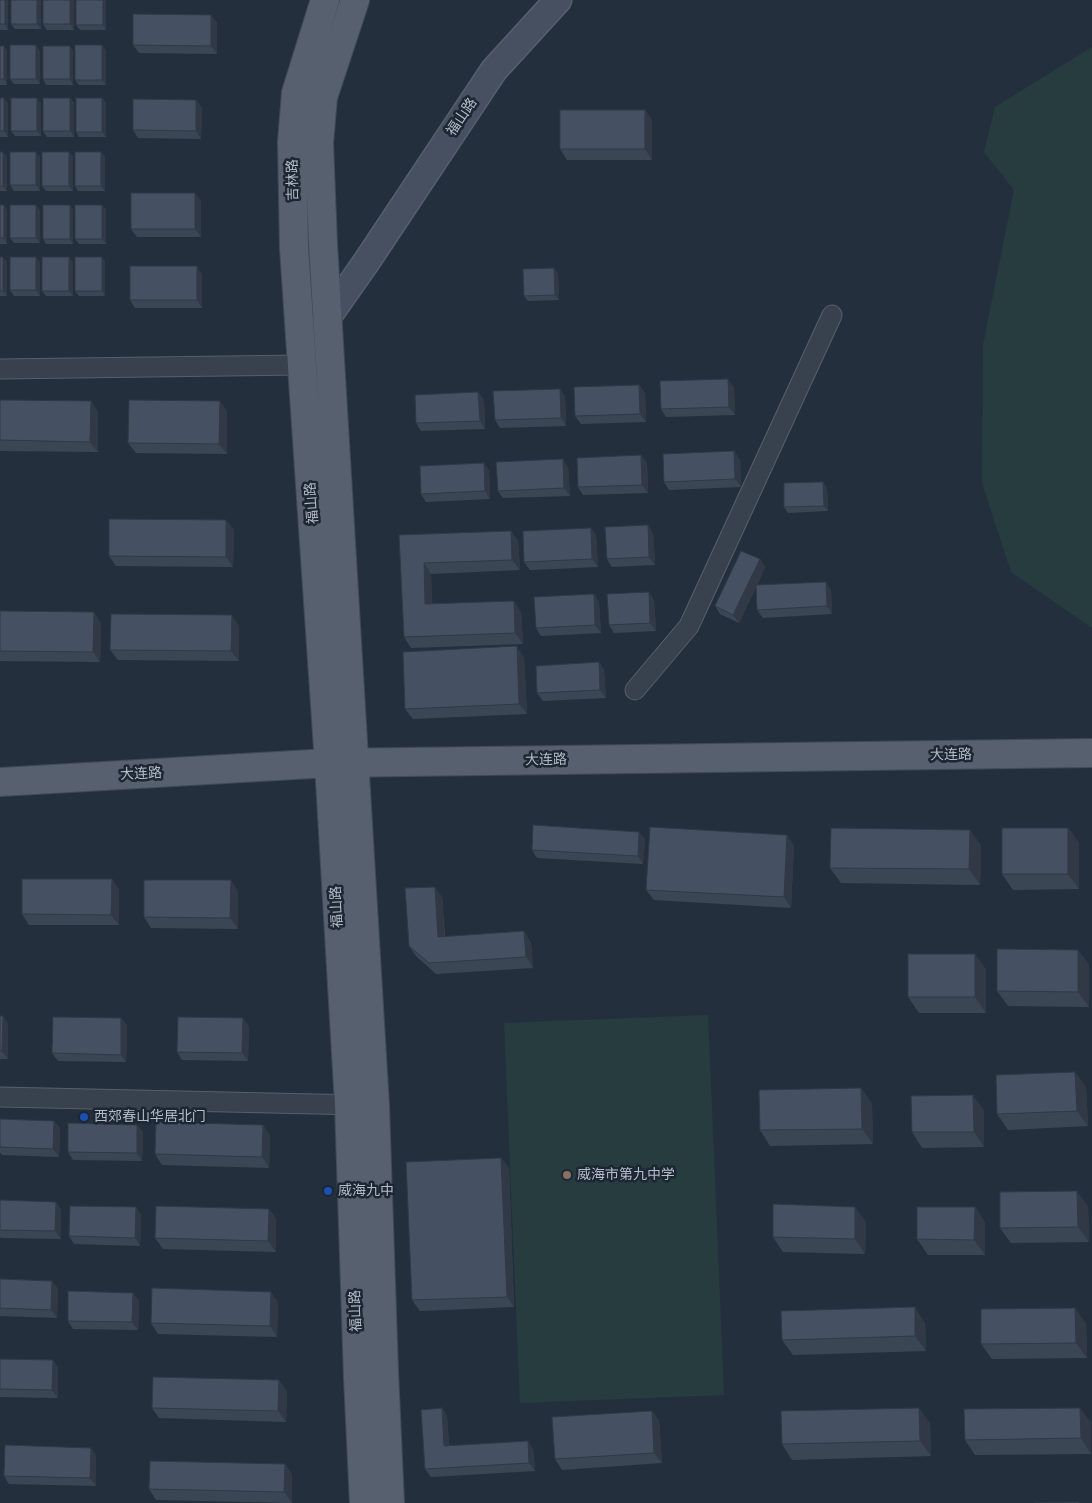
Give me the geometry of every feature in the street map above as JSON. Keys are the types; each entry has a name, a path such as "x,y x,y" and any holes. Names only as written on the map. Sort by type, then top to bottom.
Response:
{"main road":[{"name":"吉林路","path":"302,365 294,248 292,142 296,93 325,0"},
{"name":"吉林路","path":"328,318 318,143 323,97 355,0"},
{"name":"福山路","path":"362,1105 329,763 302,365 328,318 368,261 494,70 558,0"},
{"name":"福山路","path":"328,318 355,763 362,1105 357,1358 364,1503"},
{"name":"大连路","path":"0,782 329,763 1092,753"},
{"path":"362,1105 384,1372 390,1503"}],"street":[{"path":"636,690 689,626 832,315"},
{"path":"0,368 302,365"},
{"path":"0,1097 362,1105"}],"green space":[{"path":"1092,47 1092,628 1011,572 982,483 983,345 1014,190 984,152 995,107"},
{"path":"708,1015 724,1395 520,1403 504,1023"}],"building":[{"path":"0,0 5,0 5,24 0,24"},
{"path":"11,0 37,0 37,24 11,24"},
{"path":"43,0 70,0 70,24 43,24"},
{"path":"76,0 103,0 103,25 76,25"},
{"path":"133,14 211,15 211,46 133,45"},
{"path":"10,45 36,45 36,79 10,79"},
{"path":"75,45 102,45 102,80 75,80"},
{"path":"0,46 4,46 4,79 0,79"},
{"path":"43,46 70,46 70,79 43,79"},
{"path":"0,98 4,98 4,131 0,131"},
{"path":"11,98 37,98 37,131 11,131"},
{"path":"43,98 70,98 70,131 43,131"},
{"path":"76,98 102,98 102,132 76,132"},
{"path":"133,99 196,100 196,131 133,130"},
{"path":"560,110 645,110 645,149 560,149"},
{"path":"0,152 3,152 3,186 0,186"},
{"path":"10,152 36,152 36,185 10,185"},
{"path":"42,152 69,152 69,186 42,186"},
{"path":"75,152 101,152 101,186 75,186"},
{"path":"131,193 195,193 195,229 131,229"},
{"path":"0,205 4,205 4,238 0,238"},
{"path":"10,205 36,205 36,238 10,238"},
{"path":"43,205 70,205 70,239 43,239"},
{"path":"75,205 102,205 102,239 75,239"},
{"path":"0,257 3,257 3,291 0,291"},
{"path":"10,257 36,257 36,290 10,290"},
{"path":"42,257 69,257 69,291 42,291"},
{"path":"75,257 102,257 102,291 75,291"},
{"path":"130,266 197,266 197,300 130,300"},
{"path":"554,268 555,295 524,296 523,269"},
{"path":"728,379 729,407 661,409 660,381"},
{"path":"639,385 640,414 575,416 574,387"},
{"path":"560,389 561,418 495,420 493,391"},
{"path":"478,392 480,421 416,423 415,395"},
{"path":"0,400 91,401 90,442 0,440"},
{"path":"129,400 220,401 219,444 128,443"},
{"path":"734,451 735,479 664,482 663,454"},
{"path":"641,455 642,485 578,487 577,458"},
{"path":"563,459 564,488 498,491 496,462"},
{"path":"484,463 485,491 421,494 420,466"},
{"path":"823,482 824,506 784,507 784,483"},
{"path":"109,519 226,520 226,557 109,556"},
{"path":"648,525 649,557 607,559 605,527"},
{"path":"591,528 592,559 524,562 523,531"},
{"path":"511,531 512,560 424,563 425,604 514,601 515,633 404,637 399,535"},
{"path":"741,551 760,559 733,615 715,606"},
{"path":"826,582 827,606 757,610 756,585"},
{"path":"649,592 650,623 609,625 607,594"},
{"path":"594,594 595,625 536,628 534,597"},
{"path":"0,611 94,612 93,652 0,651"},
{"path":"111,614 232,615 231,651 110,650"},
{"path":"517,646 519,704 405,709 403,652"},
{"path":"599,662 600,690 537,693 536,666"},
{"path":"533,825 639,832 638,856 532,850"},
{"path":"650,827 787,835 784,897 646,890"},
{"path":"831,828 970,830 969,869 830,868"},
{"path":"1002,828 1068,828 1068,874 1002,874"},
{"path":"22,879 112,879 111,915 22,914"},
{"path":"144,880 231,880 230,918 144,917"},
{"path":"435,887 438,937 524,931 526,957 429,963 409,946 405,888"},
{"path":"997,949 1078,950 1078,992 997,991"},
{"path":"908,954 975,954 975,997 908,997"},
{"path":"0,1016 3,1016 2,1051 0,1051"},
{"path":"53,1017 121,1018 121,1055 52,1053"},
{"path":"178,1017 243,1018 242,1053 177,1052"},
{"path":"1075,1072 1077,1111 997,1114 996,1075"},
{"path":"861,1088 862,1129 760,1130 759,1090"},
{"path":"973,1095 974,1132 912,1132 911,1096"},
{"path":"0,1119 54,1121 53,1149 0,1147"},
{"path":"156,1122 263,1125 262,1157 155,1154"},
{"path":"68,1123 137,1125 137,1153 68,1152"},
{"path":"501,1158 507,1297 412,1300 406,1162"},
{"path":"1077,1191 1078,1227 1000,1228 1000,1192"},
{"path":"0,1200 56,1202 55,1231 0,1230"},
{"path":"773,1204 855,1207 855,1239 773,1237"},
{"path":"70,1206 136,1207 135,1238 69,1236"},
{"path":"156,1206 269,1209 268,1241 155,1238"},
{"path":"917,1207 975,1207 974,1240 917,1239"},
{"path":"0,1279 52,1281 51,1310 0,1308"},
{"path":"152,1288 271,1292 270,1326 151,1323"},
{"path":"68,1291 133,1293 132,1322 68,1321"},
{"path":"915,1307 915,1336 782,1340 781,1311"},
{"path":"1075,1308 1076,1343 981,1344 981,1309"},
{"path":"0,1359 53,1360 52,1390 0,1389"},
{"path":"153,1377 279,1380 278,1411 152,1408"},
{"path":"442,1408 444,1446 528,1441 529,1463 425,1469 421,1410"},
{"path":"919,1408 920,1441 782,1444 781,1411"},
{"path":"1080,1408 1081,1438 965,1440 964,1409"},
{"path":"652,1411 654,1453 555,1459 552,1417"},
{"path":"5,1445 91,1448 90,1478 4,1476"},
{"path":"150,1461 285,1464 284,1492 149,1489"},
{"path":"1079,1502 1079,1503 1034,1503"}],"place":[{"name":"西郊春山华居北门","path":"84,1117"},
{"name":"威海市第九中学","path":"567,1175"},
{"name":"威海九中","path":"328,1191"}]}
